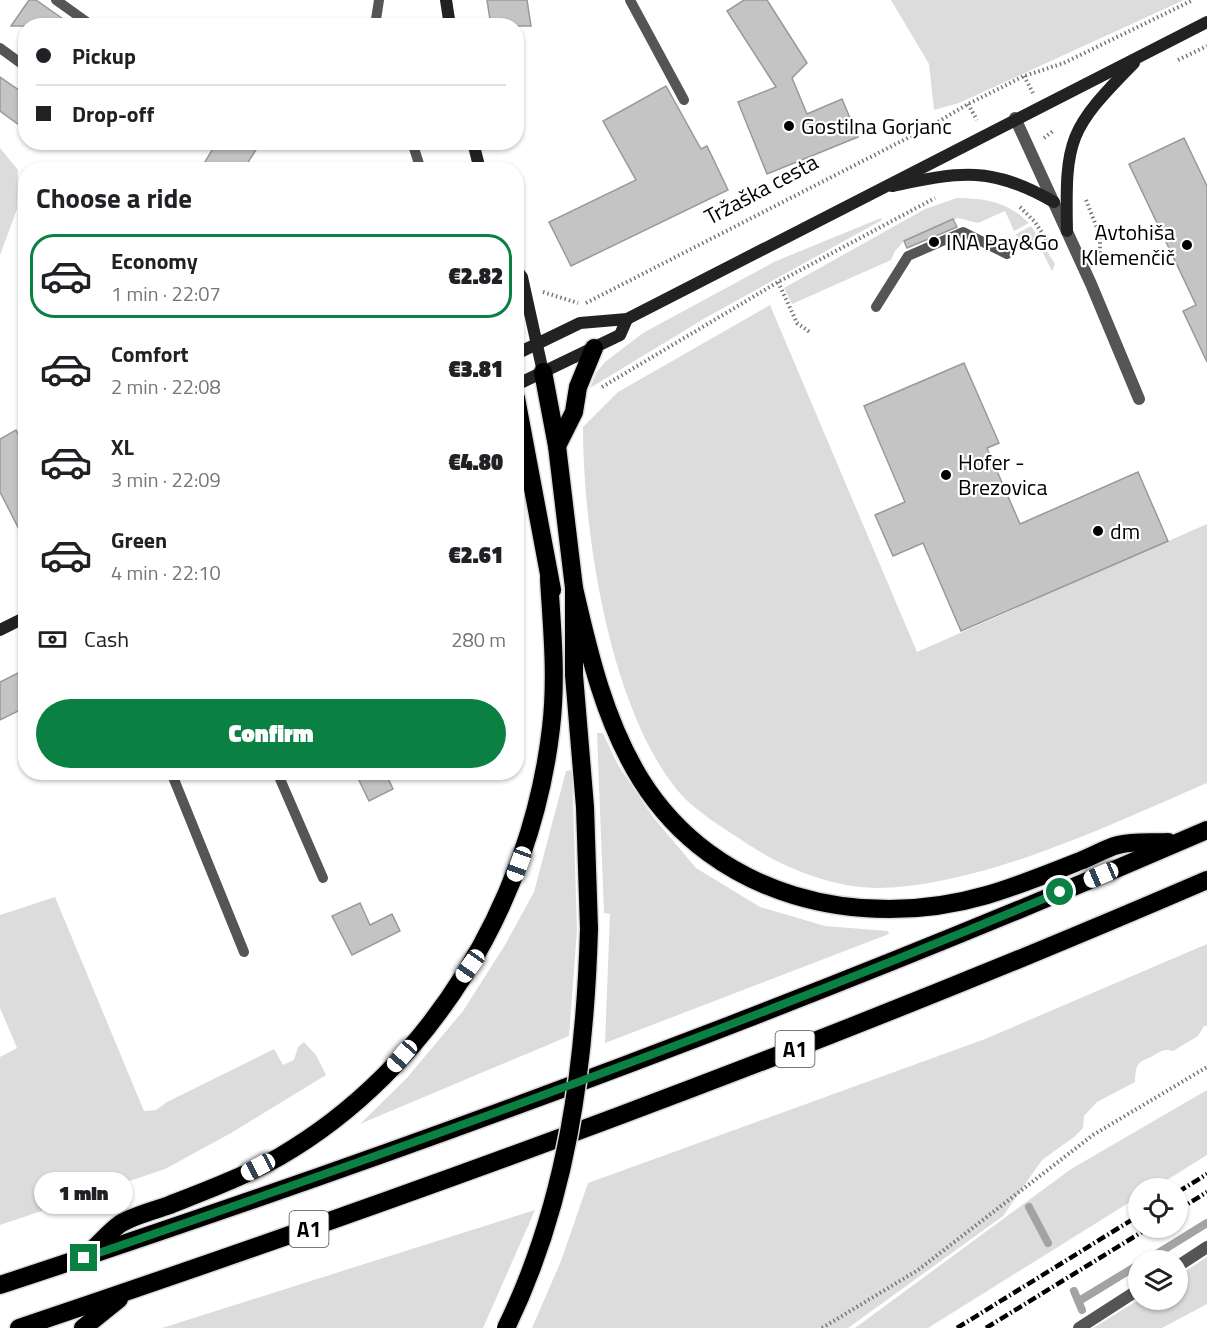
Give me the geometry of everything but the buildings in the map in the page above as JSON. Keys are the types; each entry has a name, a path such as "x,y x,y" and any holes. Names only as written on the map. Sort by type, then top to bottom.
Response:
{"highway":[{"path":"557,446 574,412 578,387 594,348"},
{"path":"506,1328 532,1271 558,1187 580,1066 589,929 585,807 574,675 574,588 557,446 543,372"},
{"path":"524,443 549,579 574,675"},
{"path":"524,491 534,500"},
{"path":"84,1258 121,1224 238,1178 318,1132 390,1069 425,1030 470,966 513,881 535,813 546,764 553,695 549,579"},
{"path":"574,588 608,710 626,753 642,782 678,825 704,848 730,868 766,886 832,906 901,911 987,896 1119,845 1182,841"},
{"name":"A1","path":"0,1285 317,1177 666,1048 976,927 1207,830"},
{"name":"A1","path":"19,1328 344,1217 678,1094 862,1023 1207,880"},
{"path":"83,1328 128,1291"}],"main road":[{"path":"446,0 449,18"},
{"path":"524,350 580,323 627,319 876,189 1207,22"},
{"path":"1067,231 1066,170 1073,138 1087,113 1141,55"},
{"path":"876,189 953,174 974,173 1012,180 1054,202"},
{"path":"524,285 543,372"},
{"path":"524,381 620,335 627,319"},
{"path":"0,630 18,621"}],"street":[{"path":"1015,118 1091,284 1139,399"},
{"path":"1188,1259 1207,1247"},
{"path":"1079,1328 1128,1296"}],"lane":[{"path":"56,0 82,18"},
{"path":"376,18 379,0"},
{"path":"630,0 684,100"},
{"path":"0,48 18,61"},
{"path":"876,307 908,256 963,232 1007,254"},
{"path":"174,780 244,952"},
{"path":"280,780 323,878"}],"path":[{"name":"Tržaška cesta","path":"541,291 574,303 584,303 771,209 780,201 932,126 968,104 1024,76 1064,63 1193,0"},
{"path":"1176,61 1207,46"},
{"path":"1083,194 1100,236 1100,256 1091,284"},
{"path":"597,392 627,369 778,282 864,234 938,197"},
{"path":"1014,204 1035,222 1057,255"},
{"path":"778,282 797,323 811,333"},
{"path":"822,1328 918,1270 1093,1135 1207,1067"}],"shaded area":[{"path":"891,0 1184,0 959,103 934,110 929,64"},
{"path":"0,148 18,170 17,209 0,255"},
{"path":"957,198 996,203 1013,210 1029,223 1014,231 1005,211 978,223 958,218 904,241 891,260 792,304 784,288 925,209"},
{"path":"881,218 882,220 707,317 590,388 596,373 605,362 643,333 776,261"},
{"path":"1031,226 1055,264 1052,271 1037,243 1022,250 1016,234"},
{"path":"770,305 917,652 1207,524 1207,783 1089,834 1003,865 961,877 919,885 879,888 828,881 779,862 719,825 681,795 651,751 632,709 617,663 604,614 595,565 588,516 583,427 618,392"},
{"path":"597,733 603,733 618,765 653,817 696,868 760,907 825,926 888,931 889,934 605,1043 610,914 604,913"},
{"path":"572,770 577,930 569,1036 360,1124 406,1079 463,1011 505,945 534,892 566,771"},
{"path":"55,897 144,1111 156,1110 167,1102 274,1049 283,1065 294,1060 298,1047 304,1042 316,1055 326,1075 231,1133 165,1169 0,1225 0,1057 17,1048 0,1008 0,915"},
{"path":"1207,944 1207,1026 1204,1026 1198,1036 1173,1051 1166,1050 1142,1061 1136,1069 1135,1082 1097,1102 1084,1116 1083,1128 1042,1160 1003,1216 848,1328 532,1328 561,1261 588,1183 985,1039"},
{"path":"1207,1090 1207,1155 1170,1178 1128,1178 1128,1203 928,1328 855,1328 1071,1169"},
{"path":"535,1210 483,1328 162,1328"},
{"path":"1207,1257 1207,1304 1162,1328 1093,1328 1128,1306 1128,1310 1188,1310 1188,1269"}],"waterway":[{"path":"1029,1207 1048,1243"},
{"path":"1163,1250 1207,1223"},
{"path":"1079,1301 1128,1271"},
{"path":"1074,1291 1082,1310"}],"railway":[{"path":"1188,1186 1207,1174"},
{"path":"1188,1204 1207,1192"},
{"path":"957,1328 1128,1222"},
{"path":"986,1328 1132,1238"}],"place":[{"name":"Gostilna Gorjanc","path":"789,126"},
{"name":"INA Pay&Go","path":"934,242"},
{"name":"Avtohiša Klemenčič","path":"1187,245"},
{"name":"Hofer - Brezovica","path":"946,475"},
{"name":"dm","path":"1098,531"}],"route":[{"path":"84,1258 483,1117 853,976 1060,892"}]}
